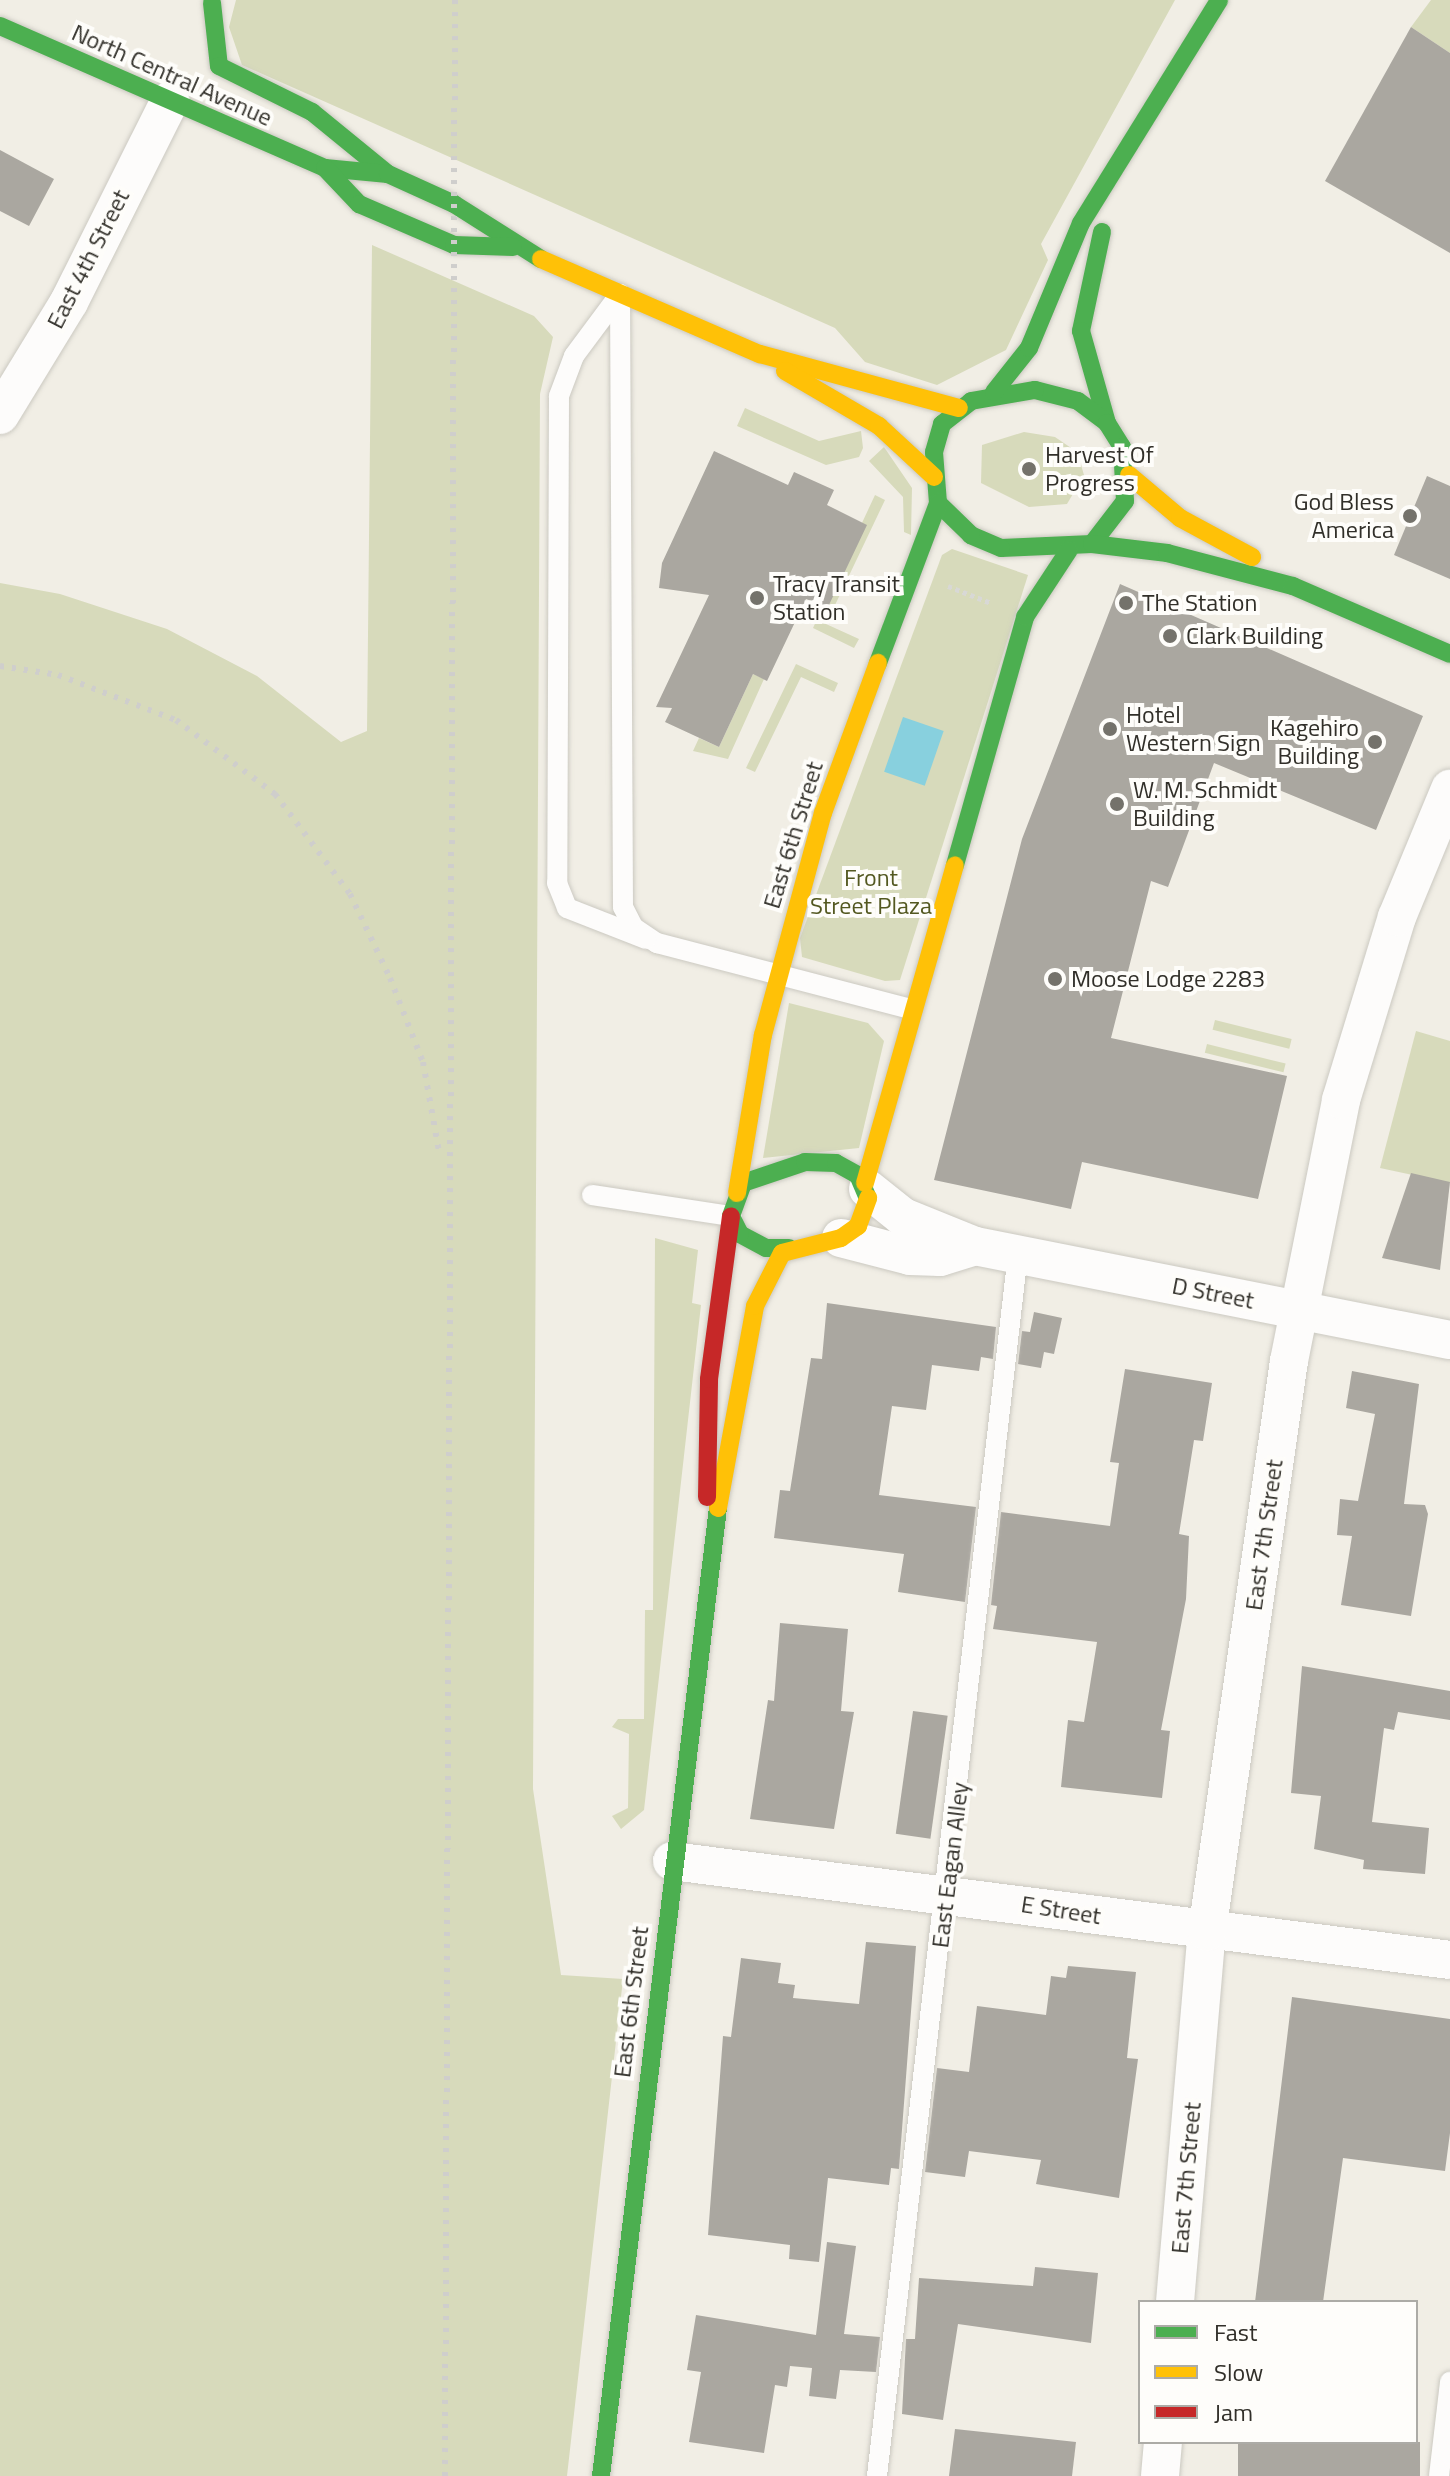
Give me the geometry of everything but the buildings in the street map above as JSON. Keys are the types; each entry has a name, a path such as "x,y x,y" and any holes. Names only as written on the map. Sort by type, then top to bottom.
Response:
{"street":[{"path":"994,392 1029,348 1081,223 1128,155 1219,0"},
{"path":"194,45 212,2"},
{"path":"212,2 219,66 312,112 388,174"},
{"name":"North Central Avenue","path":"0,26 175,88 325,168 359,204 454,245 513,247"},
{"name":"East 4th Street","path":"0,415 69,302 175,88"},
{"path":"1128,155 1087,283 1081,331 1107,423 1129,475 1180,518 1293,586 1450,654"},
{"name":"North Central Avenue","path":"325,168 388,174 454,204 513,247 760,354 879,426 934,477"},
{"name":"North Central Avenue","path":"760,354 959,408"},
{"path":"1107,423 1059,394 994,392 959,408 942,424 934,477 938,503 989,544 1069,550 1092,544 1167,553 1293,586"},
{"path":"1092,544 1115,523 1129,475"},
{"name":"East 6th Street","path":"737,1193 739,1145 779,975 827,799 938,503"},
{"path":"866,1186 836,1163 805,1162 762,1171 737,1193 731,1216 748,1240 789,1248 841,1238 862,1220 866,1186 911,1009 1025,617 1069,550"},
{"name":"East 7th Street","path":"1175,2300 1207,1932 1300,1311 1341,1100 1397,917 1450,789"},
{"name":"D Street","path":"866,1186 903,1217 975,1246 1450,1340"},
{"name":"East 6th Street","path":"713,1535 703,1456 731,1216"},
{"name":"D Street","path":"841,1238 910,1256 940,1257 975,1246"},
{"name":"East 6th Street","path":"601,2476 713,1535 760,1289 789,1248"},
{"name":"E Street","path":"672,1861 947,1893 1207,1932 1450,1960"},
{"path":"1160,2476 1163,2444"}],"lane":[{"path":"620,294 620,881 627,917 657,943"},
{"path":"620,294 574,356 559,396 558,891 576,914 657,943 911,1009"},
{"path":"592,1195 731,1216"},
{"name":"East Eagan Alley","path":"877,2476 947,1893 1018,1254"},
{"path":"1439,2476 1450,2382"}],"path":[{"path":"933,580 1000,607"}],"green space":[{"path":"236,0 1175,0 1041,244 1048,260 1006,350 937,385 865,362 835,328 242,65 229,27"},
{"path":"1431,0 1450,0 1450,53 1411,27"},
{"path":"372,245 534,316 553,337 540,394 533,1789 561,1975 623,1979 567,2476 0,2476 0,583 60,594 167,629 257,676 341,742 367,731"},
{"path":"745,408 819,441 861,431 863,448 859,457 826,465 737,426"},
{"path":"1024,432 1055,437 1077,452 1084,475 1067,504 1029,507 981,483 982,445"},
{"path":"884,447 912,488 911,535 904,532 903,497 869,461"},
{"path":"875,495 885,500 826,624 859,639 854,648 813,628"},
{"name":"Front Street Plaza","path":"952,549 1028,575 900,980 885,981 802,957 800,938 942,555"},
{"path":"796,664 838,683 834,692 801,677 755,772 746,768"},
{"path":"753,674 764,679 728,759 693,751 699,738 719,747"},
{"path":"789,1003 868,1023 884,1041 859,1148 763,1158"},
{"path":"1215,1020 1292,1039 1289,1049 1213,1030"},
{"path":"1416,1031 1450,1041 1450,1183 1380,1168"},
{"path":"1207,1044 1286,1064 1283,1072 1205,1053"},
{"path":"655,1238 698,1250 692,1303 701,1305 644,1810 621,1829 612,1816 628,1808 629,1734 612,1727 618,1719 644,1719 645,1610 653,1610"}],"water":[{"path":"903,717 944,731 925,786 884,772"}],"railway":[{"path":"445,2476 455,0"},
{"path":"0,666 58,675 176,720 275,794 350,894 390,978 423,1062 439,1152"}],"traffic: fast":[{"path":"994,392 1029,348 1081,223 1219,0"},
{"path":"212,3 219,66 312,112 388,174"},
{"path":"0,26 325,168 388,174 454,204 541,259"},
{"path":"325,168 359,204 454,245 513,247"},
{"path":"1102,232 1081,331 1107,423"},
{"path":"1035,390 1078,401 1107,423 1122,447 1125,501 1092,544 1001,548 971,535 938,503 934,452 942,424 971,401 1035,390"},
{"path":"878,663 938,503"},
{"path":"1092,544 1167,553 1293,586 1450,654"},
{"path":"955,865 1025,617 1069,550"},
{"path":"789,1248 766,1248 740,1234 731,1216 743,1183 805,1162 836,1163 858,1175 868,1198"},
{"path":"601,2476 718,1508"}],"traffic: slow":[{"path":"541,259 760,354 959,408"},
{"path":"785,371 879,426 934,477"},
{"path":"1129,475 1180,518 1252,557"},
{"path":"737,1193 763,1035 823,813 878,663"},
{"path":"865,1183 955,865"},
{"path":"718,1508 755,1306 782,1253 841,1238 858,1226 868,1198"}],"traffic: jam":[{"path":"707,1497 709,1379 731,1216"}],"place":[{"name":"Harvest Of Progress","path":"1029,469"},
{"name":"God Bless America","path":"1410,516"},
{"name":"Tracy Transit Station","path":"757,598"},
{"name":"The Station","path":"1126,603"},
{"name":"Clark Building","path":"1170,636"},
{"name":"Hotel Western Sign","path":"1110,729"},
{"name":"Kagehiro Building","path":"1375,742"},
{"name":"W. M. Schmidt Building","path":"1117,804"},
{"name":"Moose Lodge 2283","path":"1055,979"}]}
